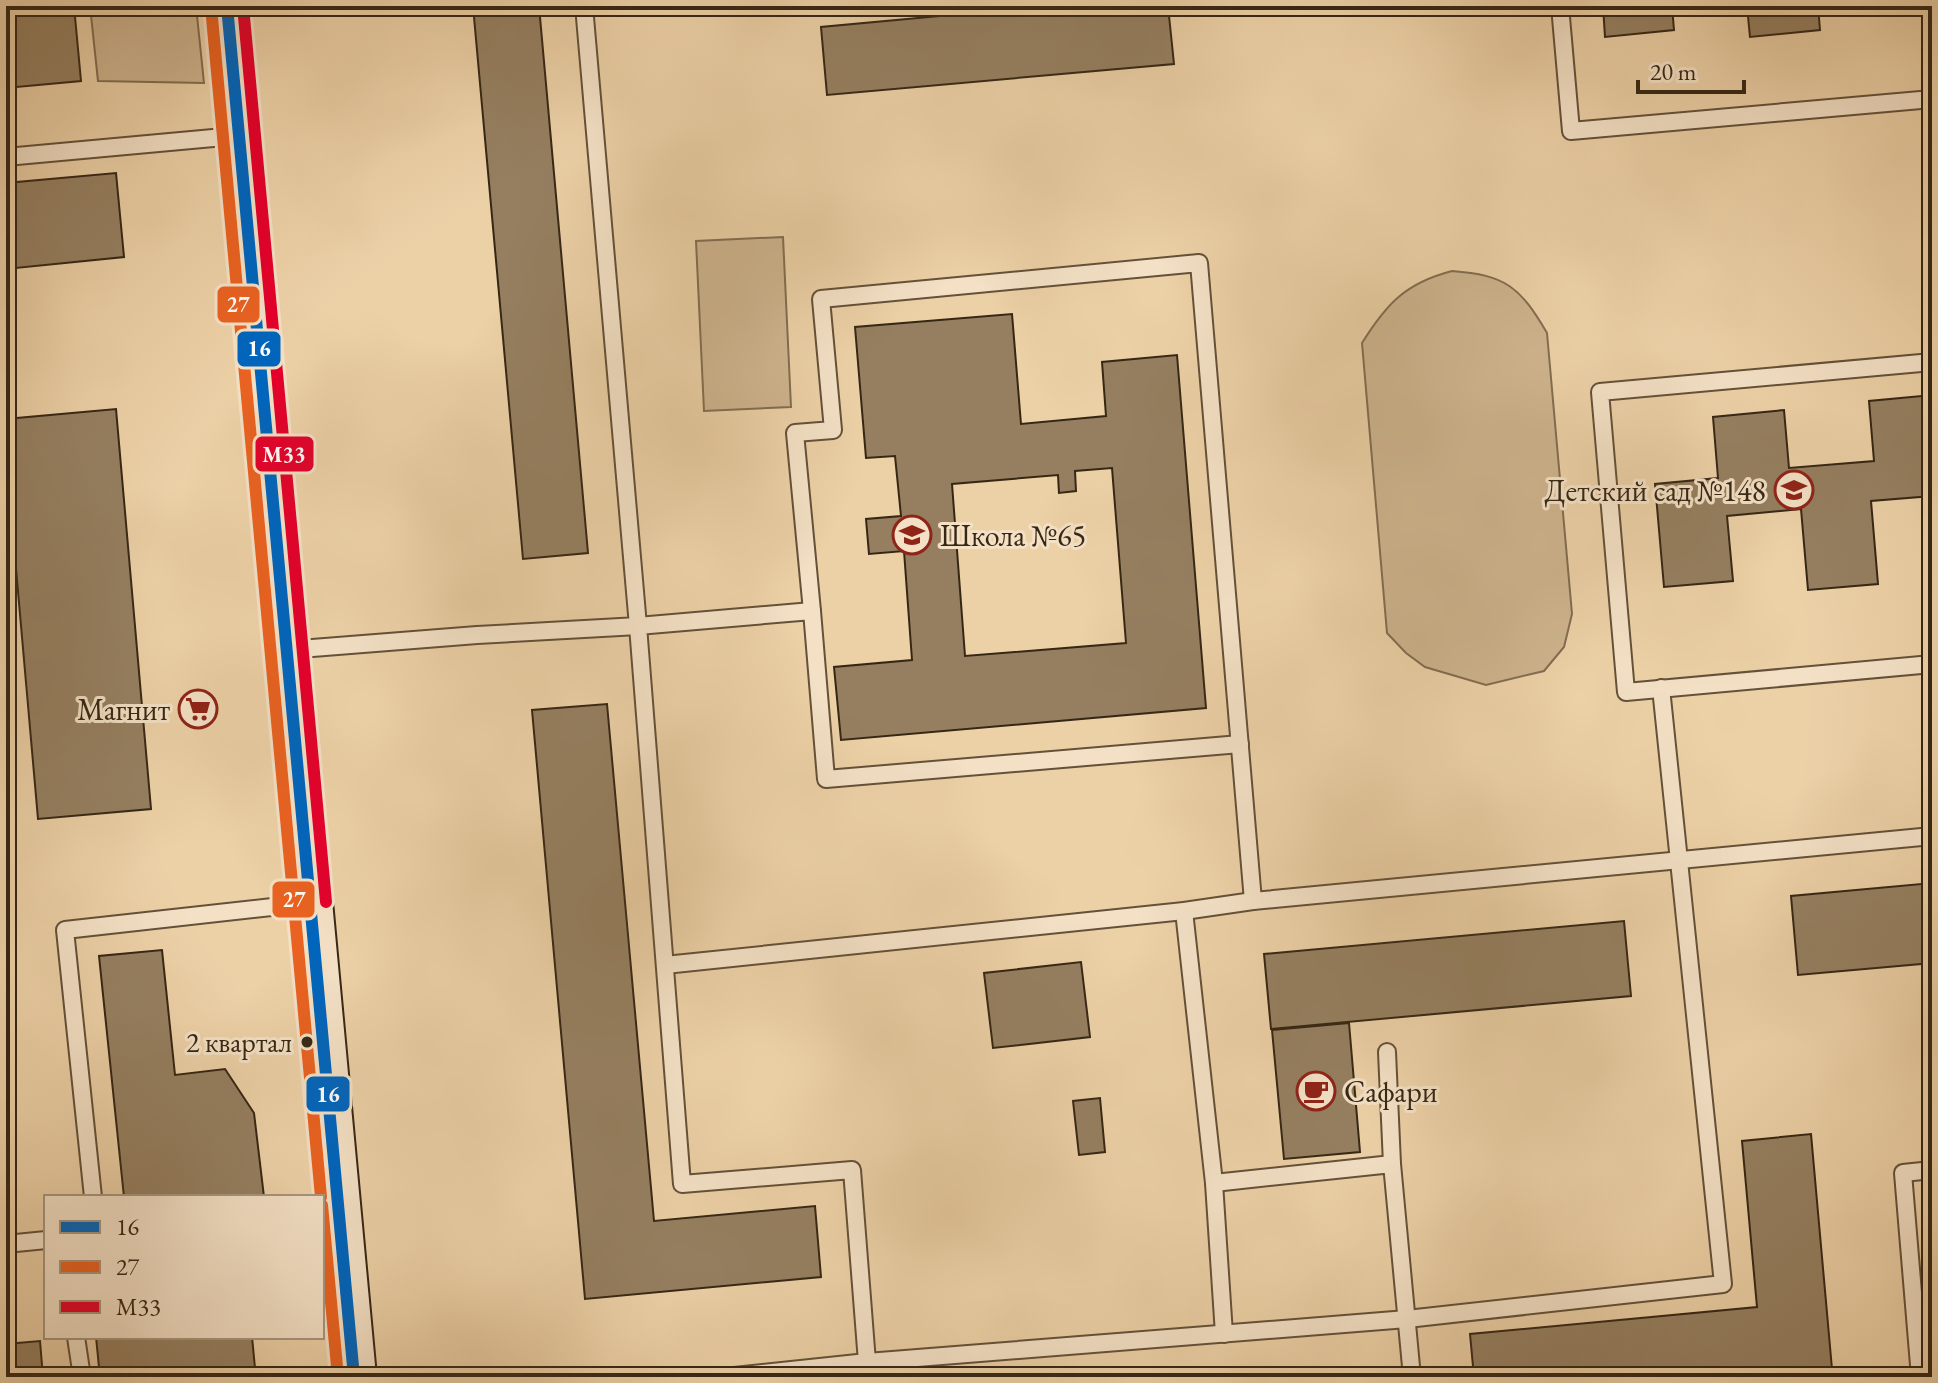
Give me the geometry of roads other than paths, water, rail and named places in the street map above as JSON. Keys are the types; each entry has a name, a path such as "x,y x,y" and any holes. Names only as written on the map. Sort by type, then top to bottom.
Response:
{"street":[{"path":"227,6 354,1377"}],"lane":[{"path":"584,6 638,626 682,1184 852,1170 867,1362"},
{"path":"1560,6 1571,131 1932,99"},
{"path":"6,157 239,136"},
{"path":"1240,744 826,779 795,433 833,430 821,299 1199,263 1240,744 1253,901"},
{"path":"1932,362 1600,392 1626,692 1932,664"},
{"path":"286,650 812,611"},
{"path":"725,1377 867,1362 1407,1319 1723,1284 1661,688"},
{"path":"665,965 1184,911 1253,901 1932,836"},
{"path":"93,1195 65,930 310,903"},
{"path":"1184,911 1214,1183 1224,1334"},
{"path":"1387,1052 1392,1164 1412,1377"},
{"path":"1214,1183 1392,1164"},
{"path":"1920,1377 1903,1173 1932,1170"},
{"path":"6,1244 44,1240"},
{"path":"76,1339 82,1377"}],"place":[{"name":"Детский сад №148","path":"1794,490"},
{"name":"Школа №65","path":"912,535"},
{"name":"Магнит","path":"198,709"},
{"name":"2 квартал","path":"307,1042"},
{"name":"Сафари","path":"1316,1091"}]}
